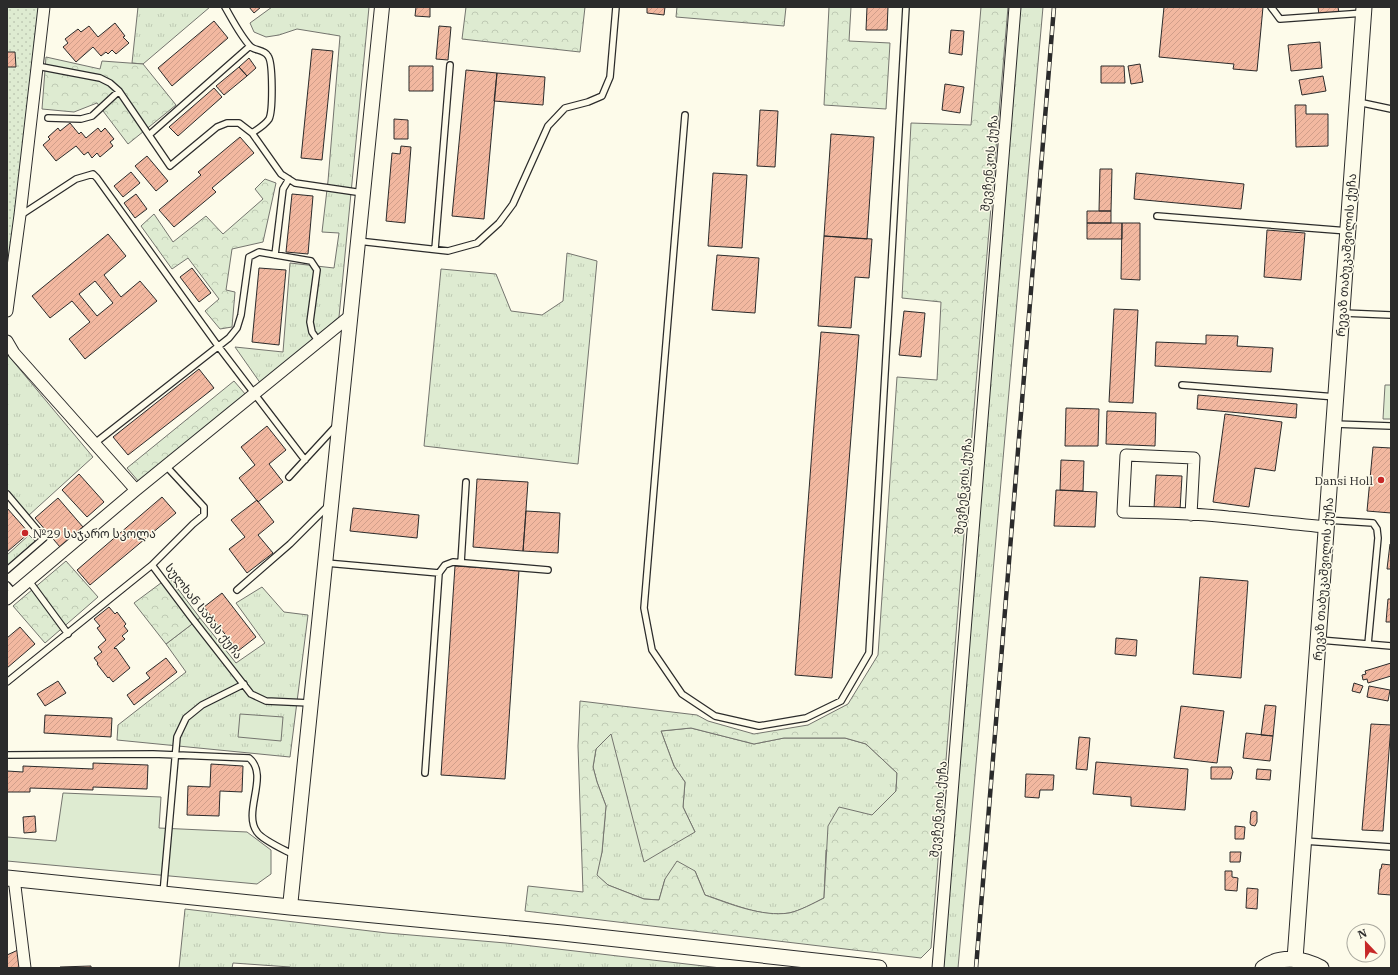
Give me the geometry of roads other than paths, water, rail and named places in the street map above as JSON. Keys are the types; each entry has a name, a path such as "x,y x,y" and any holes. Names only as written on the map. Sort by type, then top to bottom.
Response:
{"main road":[{"name":"რევაზ თაბუკაშვილის ქუჩა","path":"1295,959 1364,10"},
{"path":"11,878 290,908 562,933 879,968"},
{"path":"1263,968 1266,965 1280,960 1295,959 1308,961 1321,968"}],"street":[{"path":"7,311 20,215 44,7"},
{"path":"290,908 382,7"},
{"name":"შევჩენკოს ქუჩა","path":"938,968 1015,7"},
{"path":"9,593 29,581 136,490 350,316"},
{"path":"7,341 14,353 136,490"},
{"path":"1191,515 1194,458 1126,455 1123,512 1191,515 1228,516 1284,524 1327,523"},
{"path":"11,878 25,968"}],"lane":[{"path":"225,7 250,46 264,52 268,56 271,64 272,97 269,118 261,128 252,133"},
{"path":"358,241 448,251 477,243 498,223 512,204 548,126 565,108 588,102 602,96 610,76 616,7"},
{"path":"685,115 644,608 652,650 682,694 715,716 759,726 806,718 840,701 869,653 906,7"},
{"path":"1271,7 1280,19 1364,10"},
{"path":"149,135 250,46"},
{"path":"435,249 450,65"},
{"path":"37,66 100,78 110,83 119,90 170,166 217,127 228,123 239,123 252,133 281,174 295,183 363,193"},
{"path":"48,118 82,119 92,116 119,90"},
{"path":"1357,102 1391,109"},
{"path":"20,215 76,179 92,174 102,183 218,346 305,460"},
{"path":"275,255 283,189 289,179"},
{"path":"1157,216 1348,231"},
{"path":"95,443 229,338 237,328 241,315 248,257 259,252 311,261 317,270 310,322 312,332 319,342"},
{"path":"1342,312 1391,315"},
{"path":"1182,385 1336,397"},
{"path":"289,477 339,423"},
{"path":"1334,424 1391,426"},
{"name":"სულხან საბას ქუჩა","path":"166,466 204,507 204,516 193,524 152,565 251,694 266,701 311,703"},
{"path":"461,563 466,482"},
{"path":"7,494 44,538 7,570"},
{"path":"237,590 290,544 331,503"},
{"path":"1327,523 1373,523 1377,529 1378,538 1368,644"},
{"path":"425,773 439,574 445,565 452,562 548,570"},
{"path":"325,563 439,574"},
{"path":"7,682 152,565"},
{"path":"29,581 68,634"},
{"path":"1318,640 1391,646"},
{"path":"163,894 177,737 186,718 202,705 244,684"},
{"path":"7,755 152,754 249,758 252,761 257,773 252,818 254,827 260,836 295,855"},
{"path":"1304,841 1391,847"}],"railway":[{"path":"976,968 1054,7"}],"place":[{"name":"Dansi Holl","path":"1381,480"},
{"name":"№29 საჯარო სკოლა","path":"25,533"}]}
